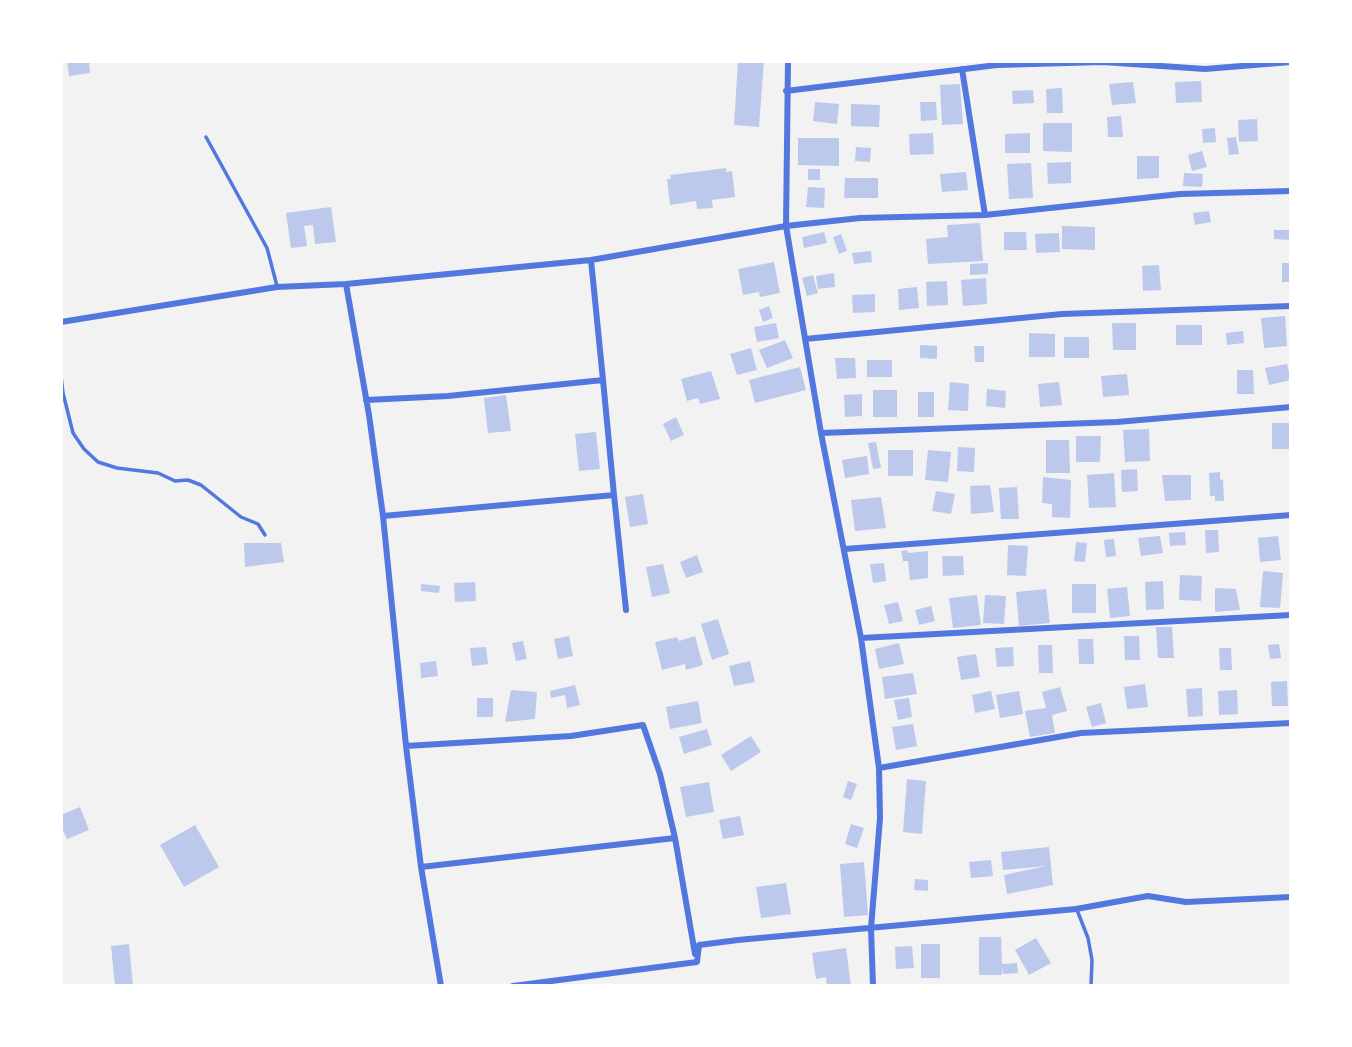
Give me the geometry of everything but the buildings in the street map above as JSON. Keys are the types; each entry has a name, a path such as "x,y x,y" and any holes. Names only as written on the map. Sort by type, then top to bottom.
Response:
{"street":[{"path":"788,61 786,226 821,433 861,638 879,768 880,818 871,928 873,986"},
{"path":"786,91 997,65 1103,62 1205,65 1291,62"},
{"path":"962,69 985,215"},
{"path":"61,322 277,287 346,284 591,260 786,226 860,218 985,215 1180,194 1291,191"},
{"path":"591,260 626,610"},
{"path":"346,284 383,516 406,746 421,867 441,986"},
{"path":"805,339 1062,314 1291,306"},
{"path":"366,400 448,396 603,380"},
{"path":"821,433 1117,422 1291,407"},
{"path":"383,516 614,495"},
{"path":"845,549 1291,515"},
{"path":"861,638 1291,615"},
{"path":"879,768 1081,733 1291,723"},
{"path":"406,746 571,736 643,725 660,774 675,838 697,962"},
{"path":"421,867 675,838"},
{"path":"697,962 699,945 1076,909 1148,895 1186,902 1291,897"},
{"path":"513,986 697,962"}],"lane":[{"path":"206,137 267,248 277,287"},
{"path":"61,376 73,433 83,449 99,462 117,468 159,473 175,481 188,480 201,485 242,517 258,524 265,535"},
{"path":"1076,909 1088,938 1092,960 1091,986"}]}
